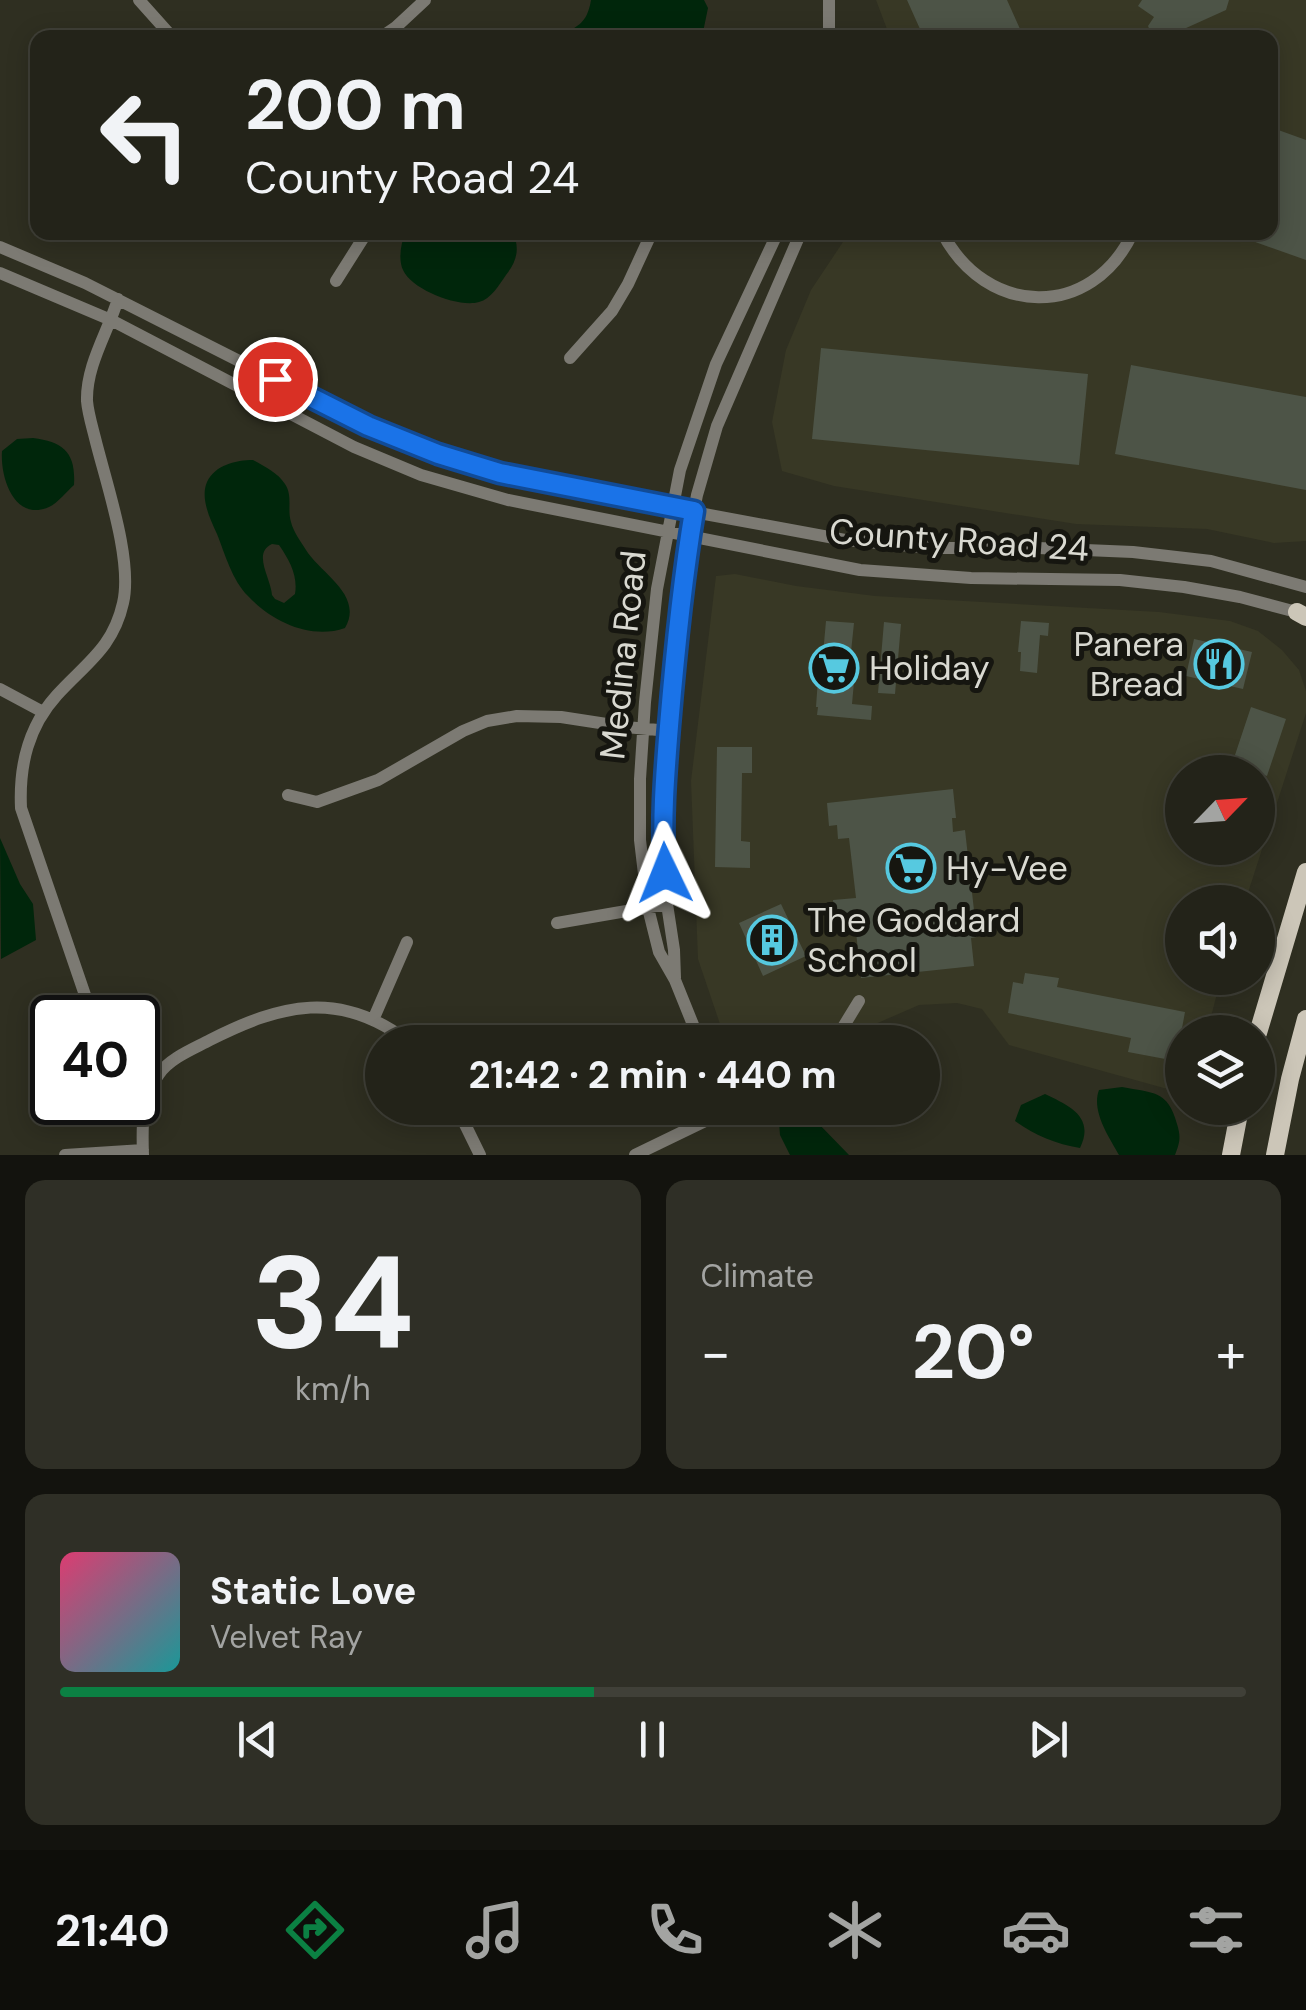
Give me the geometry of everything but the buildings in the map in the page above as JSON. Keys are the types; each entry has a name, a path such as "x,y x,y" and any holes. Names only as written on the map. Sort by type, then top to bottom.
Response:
{"main road":[{"path":"1263,1015 1306,872"},
{"path":"1274,1155 1306,1019"},
{"path":"1231,1155 1237,1125"}],"street":[{"path":"139,0 166,30"},
{"path":"393,30 425,0"},
{"path":"829,0 829,30"},
{"path":"336,281 362,240"},
{"path":"570,358 612,311 648,240"},
{"name":"Medina Road","path":"693,1025 660,952 648,908 640,840 643,729 657,589 680,470 716,364 774,240"},
{"name":"Medina Road","path":"675,980 662,842 686,553 717,426 798,240"},
{"path":"946,240 965,267 984,282 1004,291 1050,297 1093,281 1111,267 1129,240"},
{"name":"County Road 24","path":"0,247 118,299 368,426 500,473 845,540 933,548 1132,552 1211,561 1306,587"},
{"name":"County Road 24","path":"0,273 112,320 305,424 418,474 508,500 860,570 971,578 1120,580 1240,596 1303,614"},
{"path":"85,995 21,808 20,783 23,759 43,712 109,641 125,594 126,569 87,405 92,365 118,299"},
{"path":"0,689 43,712"},
{"path":"288,796 318,802 378,780 487,721 538,715 669,731"},
{"path":"558,923 667,904"},
{"path":"373,1020 406,942"},
{"path":"844,1025 859,1001"},
{"path":"160,1071 245,1022 295,1008 348,1011 381,1025"},
{"path":"65,1155 143,1152 144,1125"},
{"path":"465,1125 480,1155"},
{"path":"636,1155 697,1125"}],"shaded area":[{"path":"591,0 704,0 708,8 703,30 570,30 583,20"},
{"path":"876,0 1306,0 1306,541 1274,543 1207,529 1076,524 834,486 782,471 772,422 786,350 811,290 844,240 1278,240 1278,30 887,30"},
{"path":"404,240 515,240 517,249 513,265 494,291 479,302 470,303 437,296 416,284 401,266"},
{"path":"33,438 66,451 74,474 74,485 62,497 37,510 27,509 12,495 2,462 2,451 17,439"},
{"path":"246,460 266,467 285,484 295,533 345,595 349,616 345,628 319,632 280,621 248,596 238,582 209,515 205,495 207,482 215,471","holes":["279,545 295,581 295,594 284,603 272,595 263,560 266,548"]},
{"path":"735,574 875,596 1159,612 1230,621 1258,631 1282,650 1299,670 1306,691 1306,713 1275,809 1275,755 1165,755 1165,865 1257,865 1250,885 1165,885 1165,995 1217,995 1211,1015 1165,1015 1165,1088 1009,1045 982,1009 957,1003 919,1005 873,1025 720,1025 698,959 691,781 716,576"},
{"path":"0,838 33,904 36,940 1,959"},
{"path":"1122,1087 1164,1099 1165,1125 1177,1125 1179,1133 1175,1155 1119,1155 1102,1124 1097,1106 1099,1090"},
{"path":"1045,1094 1071,1108 1082,1120 1084,1137 1080,1148 1046,1138 1015,1121 1021,1105"},
{"path":"779,1125 820,1125 849,1155 790,1155"}],"place":[{"name":"Panera Bread","path":"1219,664"},
{"name":"Holiday","path":"834,668"},
{"name":"Hy-Vee","path":"911,868"},
{"name":"The Goddard School","path":"772,940"}],"route":[{"path":"275,379 368,426 438,454 500,473 694,511 686,553 664,783 665,873"}]}
